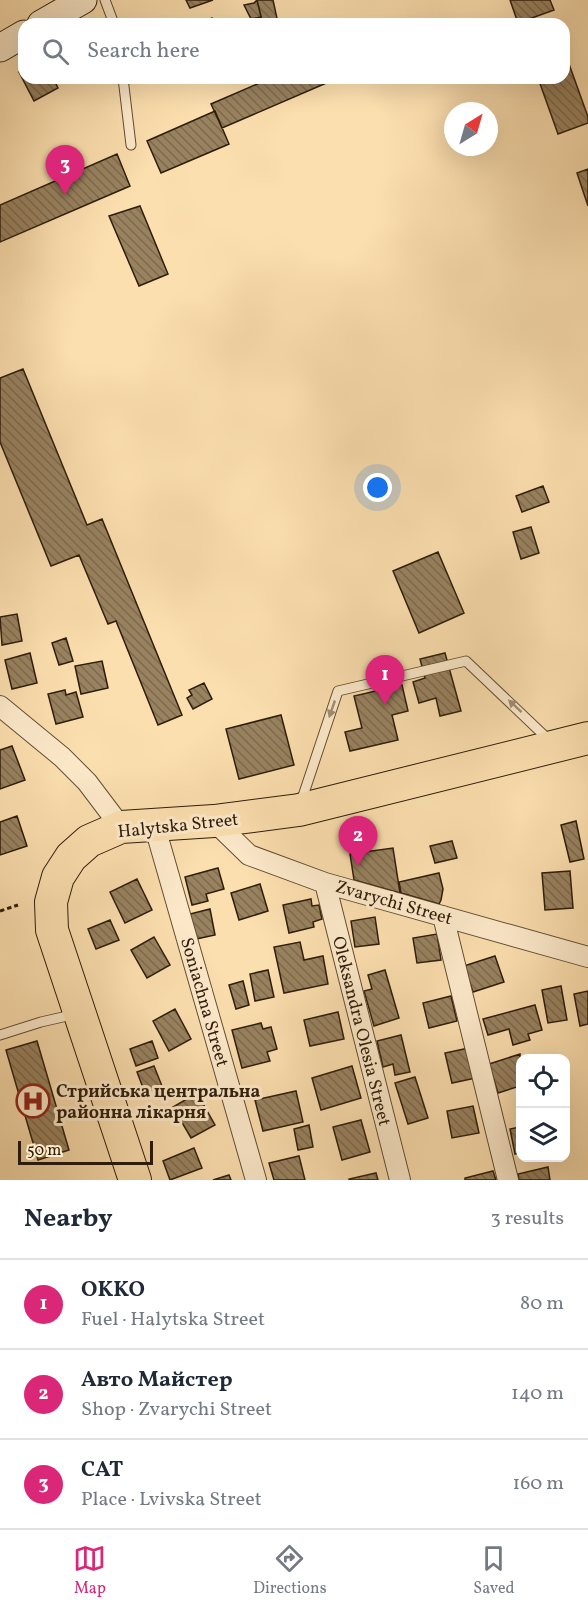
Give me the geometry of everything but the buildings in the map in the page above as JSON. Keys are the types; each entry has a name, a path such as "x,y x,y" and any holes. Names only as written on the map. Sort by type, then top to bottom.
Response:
{"highway":[{"name":"Halytska Street","path":"135,1180 52,930 51,902 58,877 71,857 89,841 121,827 214,821 299,810 588,738"}],"main road":[{"path":"52,18 83,0"},
{"path":"0,48 18,38"}],"street":[{"path":"0,706 8,724 62,757 87,782 121,827"},
{"name":"Zvarychi Street","path":"214,821 249,855 325,883 588,957"},
{"name":"Soniachna Street","path":"154,824 256,1180"},
{"name":"Oleksandra Olesia Street","path":"325,883 399,1180"},
{"path":"443,916 508,1180"}],"lane":[{"path":"105,0 112,18"},
{"path":"124,84 131,145"},
{"path":"299,810 338,691 466,661 556,747"},
{"path":"0,1035 80,1013"}],"path":[{"path":"0,911 18,905"}],"place":[{"name":"САТ","path":"65,195"},
{"name":"OKKO","path":"385,705"},
{"name":"Авто Майстер","path":"358,866"},
{"name":"Стрийська центральна районна лікарня","path":"33,1101"}]}
